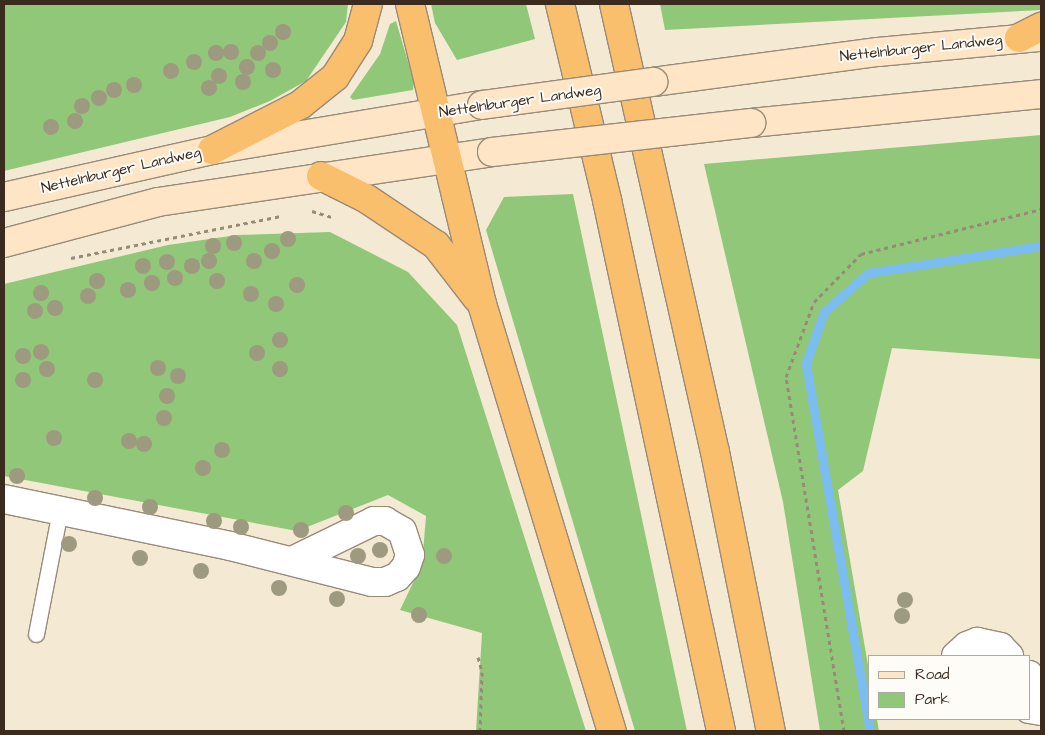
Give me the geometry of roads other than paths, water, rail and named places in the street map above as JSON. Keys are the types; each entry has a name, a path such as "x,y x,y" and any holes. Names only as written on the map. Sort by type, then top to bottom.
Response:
{"highway":[{"path":"212,150 300,105 335,77 358,41 368,4"},
{"path":"410,4 482,304 612,731"},
{"path":"560,4 607,200 721,731"},
{"path":"614,4 715,452 771,731"},
{"path":"321,176 367,199 436,245 482,304"}],"main road":[{"name":"Nettelnburger Landweg","path":"4,197 212,150 436,113 740,70 1034,34"},
{"path":"4,243 158,202 321,176 492,152 751,123 1041,94"}],"street":[{"path":"4,499 294,560"},
{"path":"957,655 967,646 978,642 994,645 1008,655"},
{"path":"1030,676 1041,690"}],"lane":[{"path":"36,634 60,510"}],"waterway":[{"path":"868,720 806,363 824,312 868,273 1041,246"},
{"path":"868,720 870,731"}]}
